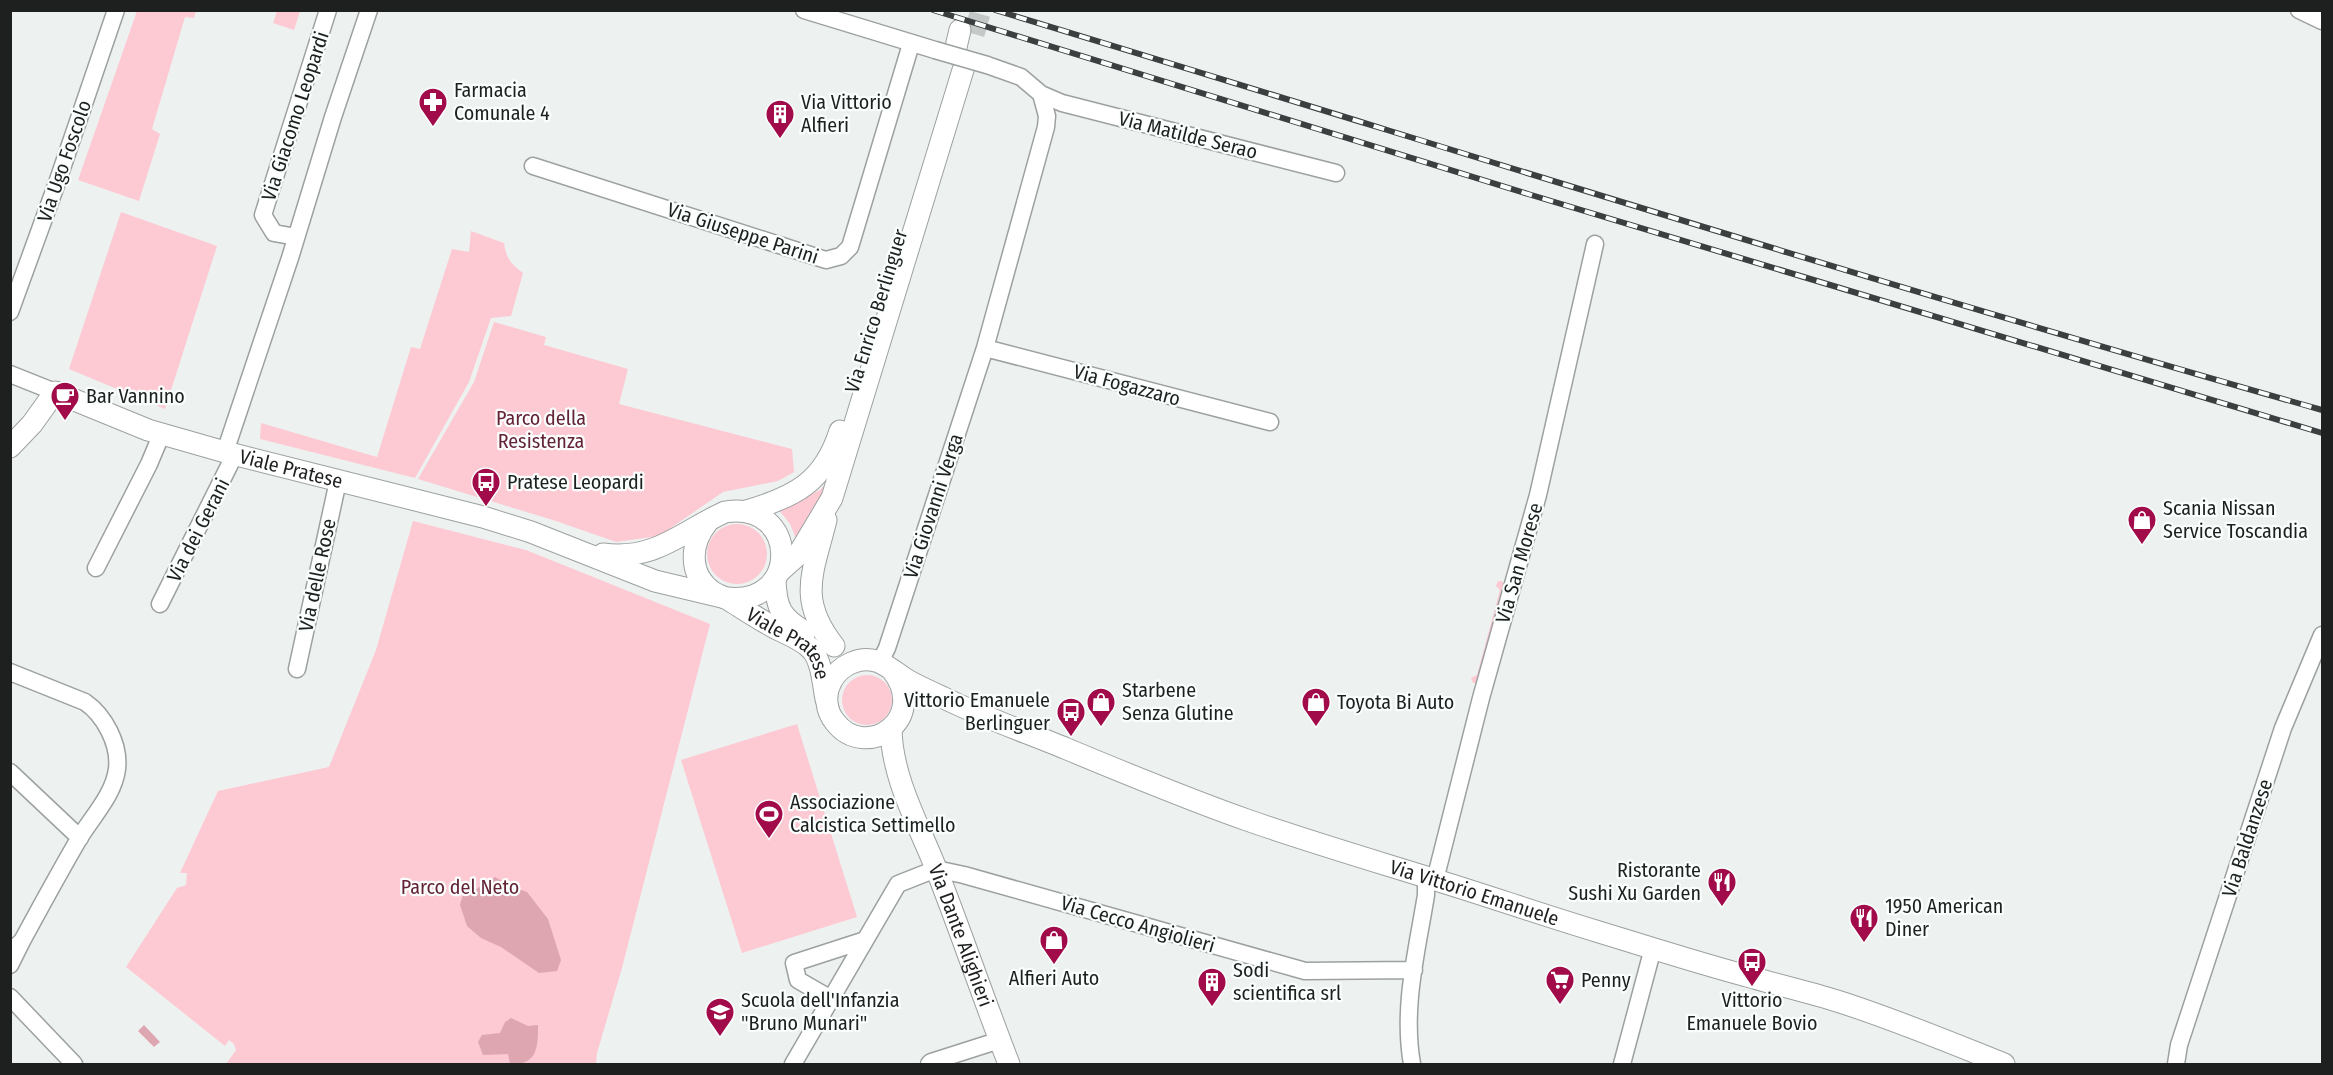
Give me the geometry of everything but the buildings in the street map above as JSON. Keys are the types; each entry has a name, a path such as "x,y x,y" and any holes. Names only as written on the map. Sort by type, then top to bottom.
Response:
{"main road":[{"name":"Via Enrico Berlinguer","path":"834,646 816,621 810,599 810,586 832,498 958,49"},
{"name":"Via Enrico Berlinguer","path":"746,511 796,492 819,474 831,454 958,49"},
{"name":"Viale Pratese","path":"55,392 129,423 162,434 483,517 576,548 655,581 737,600 754,597 769,587 777,576"},
{"path":"11,446 32,424 55,392"},
{"name":"Via Enrico Berlinguer","path":"777,576 798,555 832,498"},
{"name":"Viale Pratese","path":"576,548 614,555 649,552 725,512 746,511 754,514 769,523 779,538 783,555 777,576 777,604 785,617 809,635 879,664"},
{"name":"Viale Pratese","path":"707,523 696,542 694,564 704,584 751,615 803,642 813,651 819,664 827,706"},
{"path":"859,737 850,735 835,723 827,706 827,695 836,674 844,666 855,661 879,664 900,680 904,692 896,721"},
{"name":"Via Vittorio Emanuele","path":"879,664 952,702 1160,788 1230,814 1653,948 1834,1000 1876,1014 2004,1065"},
{"name":"Via Vittorio Emanuele","path":"859,737 870,738 930,702 952,702"},
{"name":"Via Dante Alighieri","path":"896,721 893,757 898,775 936,869 1009,1065"},
{"name":"Via Dante Alighieri","path":"859,737 884,757 898,775"}],"street":[{"name":"Via Ugo Foscolo","path":"10,312 116,10"},
{"name":"Via Giacomo Leopardi","path":"296,237 274,233 263,215 328,10"},
{"name":"Via Giacomo Leopardi","path":"230,453 369,10"},
{"name":"Via Matilde Serao","path":"804,10 911,44 958,49 987,65 1021,77 1041,94 1062,103 1336,173"},
{"path":"2299,10 2322,21"},
{"name":"Via Giuseppe Parini","path":"533,166 826,260 842,256 850,247 911,44"},
{"name":"Via Giovanni Verga","path":"879,664 887,648 985,348 1047,127 1047,116 1041,94"},
{"name":"Via San Morese","path":"1412,1065 1407,1038 1408,1002 1426,895 1538,495 1595,244"},
{"name":"Via Fogazzaro","path":"985,348 1270,422"},
{"name":"Viale Pratese","path":"10,374 55,392"},
{"path":"96,568 162,434"},
{"name":"Via dei Gerani","path":"160,604 230,453"},
{"name":"Via delle Rose","path":"297,669 338,481"},
{"name":"Via Baldanzese","path":"2176,1065 2179,1045 2283,728 2322,635"},
{"path":"10,672 85,702 95,709 116,750 117,771 112,788 16,947 10,965"},
{"path":"10,772 80,838"},
{"path":"793,1065 897,884 936,869"},
{"name":"Via Cecco Angiolieri","path":"936,869 1305,971 1414,970"},
{"path":"831,999 798,980 794,963 865,940"},
{"path":"1622,1065 1653,948"},
{"path":"10,997 74,1065"},
{"path":"930,1063 1000,1040"},
{"name":"Via Baldanzese","path":"2164,1065 2179,1045"}],"green space":[{"path":"137,11 196,11 194,18 185,17 152,129 160,134 139,201 78,180"},
{"path":"277,11 300,11 294,30 273,23"},
{"path":"121,212 217,246 165,409 69,369"},
{"path":"471,231 504,243 510,260 523,273 511,316 491,318 469,382 415,478 260,439 261,423 377,457 411,347 420,349 452,249 469,252"},
{"name":"Parco della Resistenza","path":"494,322 546,337 544,345 628,369 619,404 792,449 794,472 778,481 723,492 659,536 616,542 556,521 418,479 474,382"},
{"path":"832,477 797,541 790,524 779,510 820,490"},
{"name":"Parco del Neto","path":"413,521 526,550 710,624 596,1064 226,1064 236,1050 234,1044 229,1040 225,1046 126,967 177,888 186,885 187,873 180,873 218,791 329,767 376,650"},
{"path":"737,524 754,529 762,537 767,554 762,571 754,579 737,584 720,579 712,571 707,554 712,537 720,529"},
{"path":"1498,581 1502,581 1505,586 1478,683 1473,683 1471,678 1477,675 1500,590 1496,586"},
{"path":"872,675 885,682 891,690 891,710 885,718 877,724 862,725 849,718 843,710 842,695 849,682 857,676"},
{"name":"Associazione Calcistica Settimello","path":"797,724 857,917 742,953 681,760"}],"shaded area":[{"path":"495,877 527,892 548,919 561,960 557,971 539,973 501,947 481,938 467,926 460,905 464,891 475,890"},
{"path":"511,1018 528,1026 538,1025 534,1054 526,1062 519,1064 510,1064 508,1054 483,1055 478,1042 482,1035 500,1033 505,1022"},
{"path":"144,1025 160,1042 154,1047 138,1031"}],"tunnel":[{"path":"974,34 981,10"}],"railway":[{"path":"933,10 1528,194 2322,433"},
{"path":"995,10 1824,263 2322,410"}],"place":[{"name":"Farmacia Comunale 4","path":"433,128"},
{"name":"Via Vittorio Alfieri","path":"780,140"},
{"name":"Bar Vannino","path":"65,422"},
{"name":"Pratese Leopardi","path":"486,508"},
{"name":"Scania Nissan Service Toscandia","path":"2142,546"},
{"name":"Starbene Senza Glutine","path":"1101,728"},
{"name":"Toyota Bi Auto","path":"1316,728"},
{"name":"Vittorio Emanuele Berlinguer","path":"1071,738"},
{"name":"Associazione Calcistica Settimello","path":"769,840"},
{"name":"Ristorante Sushi Xu Garden","path":"1722,908"},
{"name":"1950 American Diner","path":"1864,944"},
{"name":"Alfieri Auto","path":"1054,966"},
{"name":"Vittorio Emanuele Bovio","path":"1752,988"},
{"name":"Penny","path":"1560,1006"},
{"name":"Sodi scientifica srl","path":"1212,1008"},
{"name":"Scuola dell'Infanzia \"Bruno Munari\"","path":"720,1038"}]}
